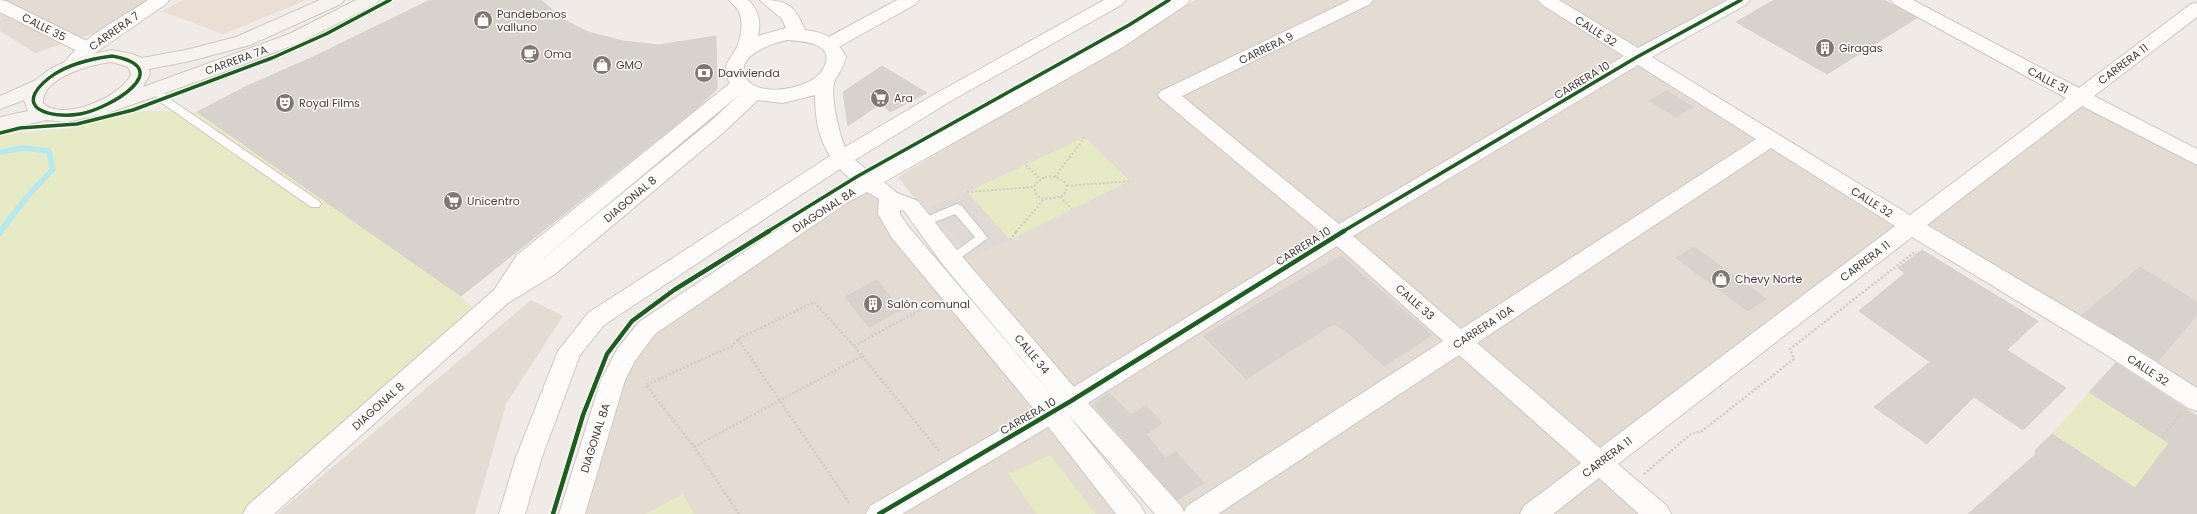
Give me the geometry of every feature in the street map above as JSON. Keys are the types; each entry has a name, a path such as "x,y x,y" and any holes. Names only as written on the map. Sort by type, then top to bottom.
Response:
{"main road":[{"name":"CARRERA 7A","path":"139,65 190,55 243,41 335,0"},
{"name":"CARRERA 7A","path":"98,109 217,68 295,38 370,0"},
{"path":"0,124 44,114 63,116 98,109 129,91 140,76 139,65 129,59 112,56 85,61 71,66 49,78 42,85 33,99 37,110 44,114"},
{"path":"0,103 42,85"}],"street":[{"name":"CARRERA 7","path":"71,66 88,49 160,0"},
{"path":"738,0 749,9 751,17 744,52 736,66 735,75 747,88 781,97 796,95 825,82 833,72 837,62 836,53 830,44 814,36 798,34 772,37 759,42 744,52"},
{"path":"769,0 790,16 798,34"},
{"path":"830,44 910,0"},
{"path":"512,514 529,457 570,351 596,319 841,159 942,98 1117,0"},
{"name":"DIAGONAL 8A","path":"572,514 613,380 626,355 647,328 841,197 1116,43 1181,0"},
{"name":"CARRERA 9","path":"1168,96 1364,0"},
{"name":"CALLE 32","path":"1547,0 1911,226 2113,347 2189,407"},
{"name":"CARRERA 10","path":"879,514 1052,413 1338,235 1637,57 1741,0"},
{"name":"CALLE 31","path":"1900,0 2197,158"},
{"name":"CALLE 35","path":"0,5 88,49"},
{"name":"CARRERA 11","path":"1533,514 2197,8"},
{"name":"CALLE 34","path":"825,82 823,110 829,134 841,159 867,183 887,194 890,198 911,206 952,260 1071,401 1172,514"},
{"name":"DIAGONAL 8","path":"256,514 500,297 547,268 718,126 747,88"},
{"path":"796,95 823,110"},
{"name":"CALLE 33","path":"1168,96 1338,235 1658,514"},
{"name":"CARRERA 10A","path":"1196,514 1771,139"},
{"name":"CALLE 34","path":"890,198 889,214 900,232 1052,413 1132,514"}],"lane":[{"path":"156,88 163,100 315,204"},
{"path":"924,223 957,208 982,238 952,260"}],"path":[{"path":"1055,176 1085,137"},
{"path":"1026,165 1040,179"},
{"path":"967,192 1034,187 1040,179 1055,176 1063,180 1067,186 1066,192 1060,197 1044,199 1036,194 1034,187"},
{"path":"1067,186 1130,181"},
{"path":"1060,197 1072,209"},
{"path":"1010,240 1044,199"},
{"path":"1643,475 1691,434 1702,431 1794,360 1790,349 1919,249"},
{"path":"854,346 939,300"},
{"path":"739,514 694,447 646,385 732,346 738,338 814,302 854,346 940,451"},
{"path":"738,338 850,504"},
{"path":"694,447 862,356"},
{"path":"2162,437 2189,407"}],"shaded area":[{"path":"0,0 154,0 92,34 35,53 0,31"},
{"path":"183,0 307,0 223,34 161,11"},
{"path":"1195,0 1741,0 1638,57 1910,226 2080,97 2197,158 2197,401 1911,226 1600,463 1658,514 1172,514 1071,401 898,177"},
{"path":"867,183 887,194 889,214 1132,514 572,514 580,486 647,328"},
{"path":"967,192 1010,240 970,257 928,208"},
{"path":"531,300 563,316 506,404 475,514 277,514"}],"green space":[{"path":"144,111 197,112 461,296 483,319 258,514 0,514 0,137 7,134 66,129"},
{"path":"1085,137 1130,181 1010,240 967,192"},
{"path":"2089,392 2170,441 2135,488 2052,434"},
{"path":"1050,455 1096,514 1037,514 1008,474"},
{"path":"683,494 694,514 645,514"}],"building":[{"name":"Unicentro","path":"430,0 541,0 564,20 588,32 623,41 658,45 716,36 717,89 697,108 461,296 197,112 245,87 313,57"},
{"name":"Giragas","path":"1774,0 1884,0 1917,18 1827,74 1736,22"},
{"name":"Ara","path":"882,66 927,93 890,112 881,103 848,126 843,92"},
{"path":"1667,91 1693,107 1676,117 1650,101"},
{"name":"Chevy Norte","path":"1694,247 1766,299 1748,311 1676,258"},
{"path":"1922,250 2038,321 2007,350 2066,388 2023,430 1974,397 1927,444 1874,407 1930,362 1859,311 1905,273 1898,268"},
{"path":"1341,256 1432,335 1384,366 1346,331 1333,324 1246,379 1203,336"},
{"path":"2140,267 2197,302 2197,315 2158,361 2082,315"},
{"name":"Salón comunal","path":"877,280 901,310 869,327 845,297"},
{"path":"2116,363 2197,416 2197,514 1968,514 2037,453 2034,451 2052,434 2135,488 2169,443 2089,392"},
{"path":"1109,393 1131,415 1146,406 1162,423 1146,434 1165,458 1176,452 1204,483 1177,500 1093,404"}],"waterway":[{"path":"0,152 24,148 49,151 53,169 26,198 0,232"}],"cycle path":[{"path":"0,133 20,128 77,124 133,110 272,58 326,34 390,0"},
{"path":"553,514 583,415 607,354 632,321 674,290 858,176 1129,25 1169,0"},
{"path":"879,514 1071,401 1338,235 1637,57 1741,0"},
{"path":"112,56 126,58 135,62 139,68 140,74 133,87 115,101 93,111 66,116 45,113 38,110 33,104 33,97 38,88 56,73 79,62 112,56"}],"place":[{"name":"Pandebonos valluno","path":"483,20"},
{"name":"Giragas","path":"1825,48"},
{"name":"Oma","path":"530,54"},
{"name":"GMO","path":"602,65"},
{"name":"Davivienda","path":"704,73"},
{"name":"Ara","path":"880,98"},
{"name":"Royal Films","path":"285,103"},
{"name":"Unicentro","path":"453,201"},
{"name":"Chevy Norte","path":"1721,279"},
{"name":"Salón comunal","path":"873,304"}]}
